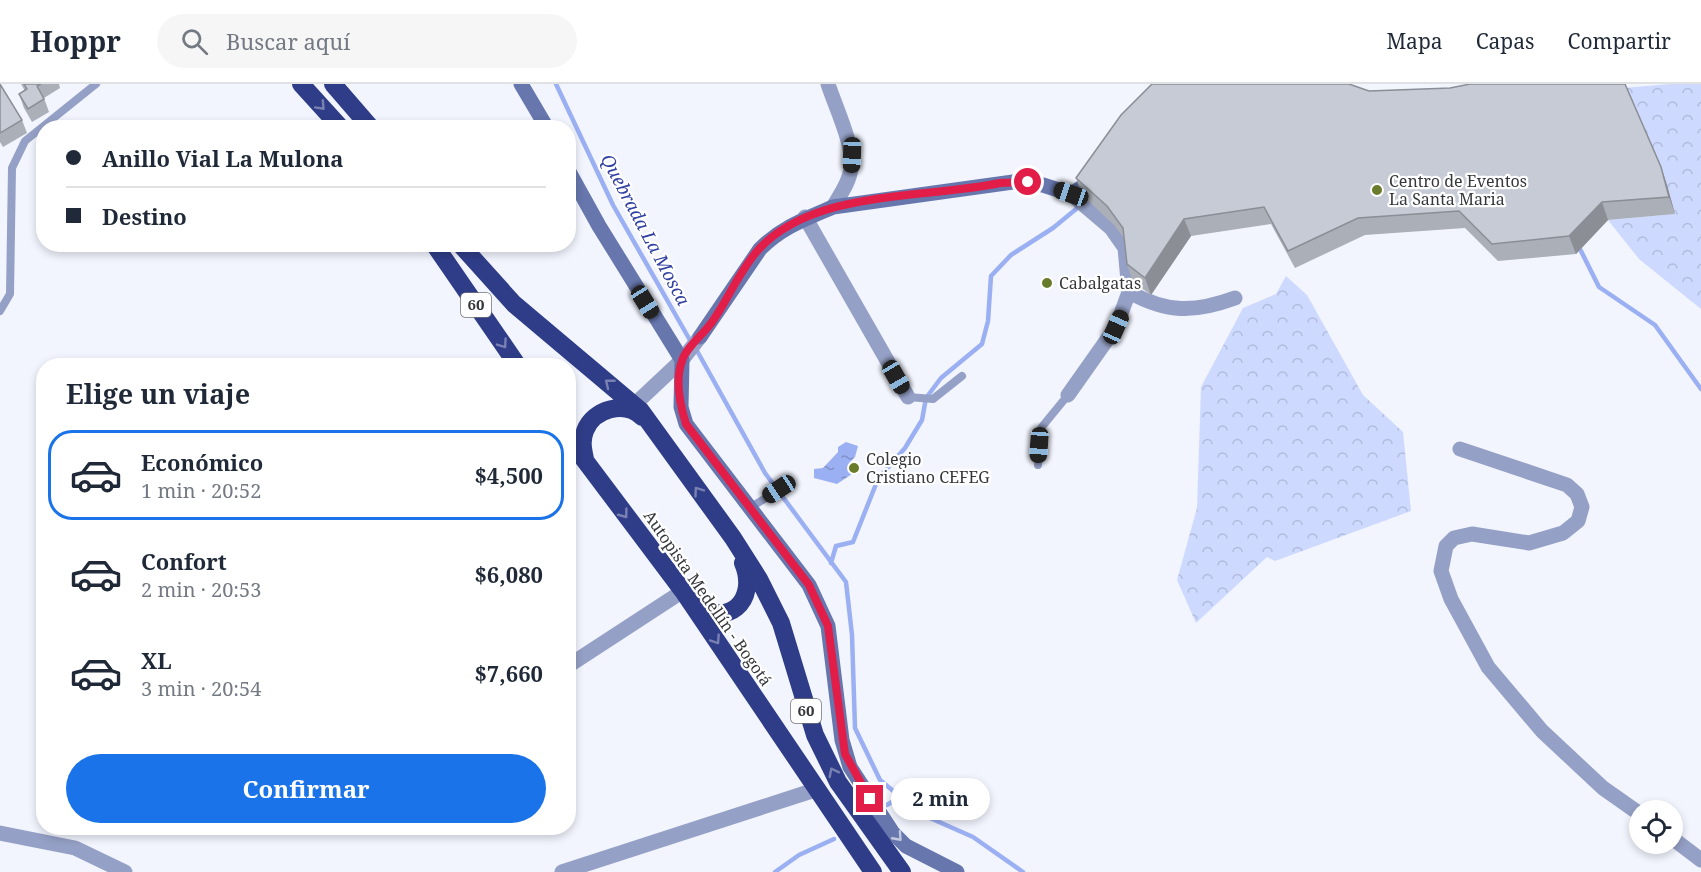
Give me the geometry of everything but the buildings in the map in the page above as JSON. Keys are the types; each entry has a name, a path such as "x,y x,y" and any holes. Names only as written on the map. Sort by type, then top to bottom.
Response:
{"highway":[{"path":"301,84 334,120"},
{"path":"333,84 364,120"},
{"name":"60","path":"440,252 512,358"},
{"name":"Autopista Medellín - Bogotá","path":"467,252 514,304 634,405 733,538 759,579 781,623 815,735 838,782 902,872"},
{"path":"589,467 582,444 585,429 595,417 608,409 624,408 639,413 650,424"},
{"name":"Autopista Medellín - Bogotá","path":"576,449 683,591 873,872"},
{"path":"683,591 706,611 719,614 730,611 743,601 749,588 748,577 733,538"}],"street":[{"path":"521,84 542,120"},
{"path":"828,84 852,155 851,169 845,186 833,207"},
{"path":"1073,196 1101,163"},
{"path":"634,405 686,355 760,249 771,237 805,217 833,207 1013,182 1043,185 1073,196 1111,228 1125,248 1129,292 1116,327 1068,395"},
{"path":"576,184 599,226 686,355 681,407 686,424 756,504 821,607 828,626 842,740 854,774 893,833 906,846 957,872"},
{"path":"805,217 908,397"},
{"path":"1129,292 1169,309 1197,309 1235,298"},
{"path":"1460,449 1567,485 1577,494 1582,507 1578,521 1563,533 1529,543 1472,534 1454,538 1446,546 1441,572 1451,599 1488,667 1542,731 1603,788 1629,806"},
{"path":"576,661 683,591"},
{"path":"562,872 818,789"},
{"path":"0,833 75,848 125,872"},
{"path":"1683,846 1701,860"}],"lane":[{"path":"51,120 96,84"},
{"path":"0,311 10,294 12,168 25,141 36,132"},
{"path":"908,397 933,399 962,376"},
{"path":"1038,465 1041,428 1068,395"},
{"path":"756,504 779,489"}],"green space":[{"path":"1701,84 1701,309 1639,259 1608,220 1674,214 1623,88"},
{"path":"1286,276 1307,295 1363,395 1403,432 1411,511 1275,561 1267,557 1196,623 1177,580 1197,508 1201,387 1243,308 1276,294"}],"water":[{"path":"846,442 858,446 855,457 849,463 852,474 837,484 814,478 814,469 823,468 838,452 838,447"}],"waterway":[{"name":"Quebrada La Mosca","path":"556,84 573,120"},
{"name":"Quebrada La Mosca","path":"576,126 613,205 691,342"},
{"path":"831,563 836,546 853,542 878,479 905,448 922,420 926,398 941,378 982,344 988,321 991,276 1011,255 1053,228 1081,205"},
{"path":"1577,243 1599,287 1655,325 1701,389"},
{"name":"Quebrada La Mosca","path":"696,349 765,473 846,582 852,635 855,728 880,780 921,814 973,837 1023,872"},
{"path":"887,805 900,797"},
{"path":"775,872 799,855 834,839"}],"place":[{"name":"Centro de Eventos La Santa Maria","path":"1377,190"},
{"name":"Cabalgatas","path":"1047,283"},
{"name":"Colegio Cristiano CEFEG","path":"854,468"}],"route":[{"path":"870,799 858,782 845,754 828,626 821,607 809,585 686,424 681,407 682,360 712,322 749,262 771,237 798,220 833,207 1000,183 1028,182"}]}
